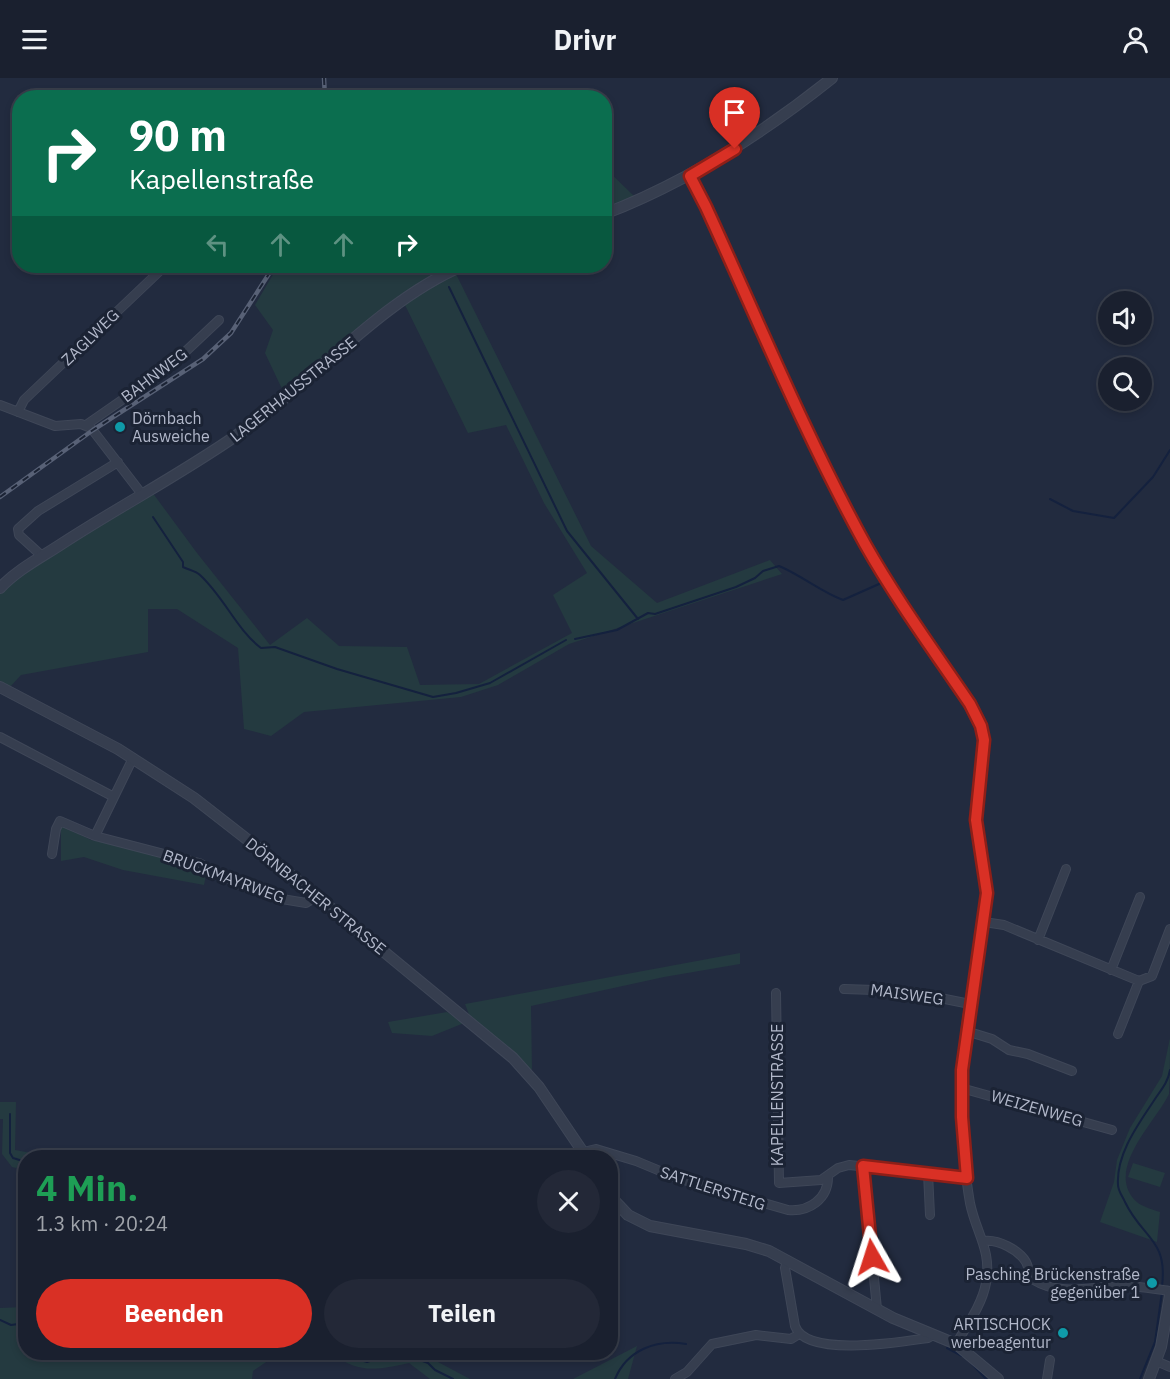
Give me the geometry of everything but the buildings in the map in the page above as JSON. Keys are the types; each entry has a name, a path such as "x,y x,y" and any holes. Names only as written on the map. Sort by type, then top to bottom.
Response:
{"street":[{"path":"612,210 690,176 744,143 832,78"},
{"path":"690,176 702,197 808,434 856,528 879,568 970,704 981,726 984,750 976,820 987,893 966,1032 961,1088 967,1178 974,1220 984,1241 987,1276 984,1291 956,1344"},
{"name":"ZAGLWEG","path":"18,412 24,400 158,273"},
{"name":"LAGERHAUSSTRASSE","path":"0,588 42,556 237,435 287,397 394,307 423,286 448,273"},
{"name":"BAHNWEG","path":"86,425 168,368 219,320"},
{"path":"0,405 55,426 86,425 97,434 141,494"},
{"path":"42,556 19,535 17,531 20,526 38,512 118,462"},
{"name":"DÖRNBACHER STRASSE","path":"0,687 133,758 219,817 513,1058 539,1087 582,1150"},
{"path":"0,736 114,797"},
{"path":"95,836 133,758"},
{"name":"BRUCKMAYRWEG","path":"52,854 56,829 60,821 95,836 199,863 237,884 282,899 306,903 317,896"},
{"path":"1038,940 1066,869"},
{"path":"1111,970 1140,897"},
{"path":"984,922 1004,925 1139,981 1152,976 1170,929"},
{"path":"1118,1034 1139,981"},
{"name":"MAISWEG","path":"844,989 904,991 970,1004"},
{"name":"KAPELLENSTRASSE","path":"776,993 778,1184 814,1182 828,1177 840,1167 863,1166 967,1178"},
{"path":"966,1032 992,1039 1009,1050 1028,1054 1072,1071"},
{"name":"WEIZENWEG","path":"961,1088 1112,1130"},
{"name":"SATTLERSTEIG","path":"618,1156 677,1178 788,1210 804,1209 817,1202 825,1191 828,1177"},
{"path":"863,1166 877,1310"},
{"path":"928,1173 930,1215"},
{"path":"618,1204 628,1215 650,1226 746,1244 769,1251 877,1310 956,1344 998,1379"},
{"path":"984,1241 994,1241 1010,1248 1025,1261 1034,1280 1049,1287 1071,1290 1123,1286 1166,1291 1156,1361 1149,1379"},
{"path":"787,1260 785,1268 795,1326 799,1334 812,1342 850,1345 893,1343 928,1338 933,1335"},
{"path":"675,1379 687,1372 712,1344 756,1335 788,1339 799,1334"},
{"path":"1047,1379 1050,1360"},
{"path":"1156,1361 1170,1367"}],"green space":[{"path":"612,175 634,196 612,206"},
{"path":"274,273 443,273 396,301 283,391 265,353 273,330 255,305"},
{"path":"455,273 591,546 657,603 770,560 782,574 569,644 498,685 461,697 304,712 271,736 244,729 238,648 177,609 148,609 148,652 21,675 10,687 0,681 0,594 22,574 152,492 270,645 307,618 339,646 407,647 420,685 479,684 572,633 553,595 587,573 544,503 506,425 468,433 404,303"},
{"path":"61,825 91,840 164,855 207,870 204,885 123,870 84,857 61,861"},
{"path":"740,953 740,964 664,977 531,1006 532,1071 470,1017 465,1004"},
{"path":"447,1012 464,1023 432,1036 392,1033 388,1022"},
{"path":"1170,1038 1169,1094 1135,1148 1128,1163 1126,1177 1128,1191 1138,1203 1160,1212 1157,1242 1100,1222 1114,1182 1117,1160 1130,1128 1162,1076"},
{"path":"0,1102 16,1102 15,1150 18,1151 18,1168 12,1167 2,1154 3,1119 0,1119"},
{"path":"1133,1163 1165,1173 1160,1187 1128,1177"},
{"path":"18,1307 18,1360 269,1360 253,1371 252,1379 0,1379 0,1308"},
{"path":"637,1346 628,1379 573,1379 610,1360 618,1360 618,1356"},
{"path":"341,1360 434,1360 470,1379 430,1379 409,1363 377,1368 350,1364"}],"waterway":[{"path":"449,287 567,531 638,619"},
{"path":"1050,499 1073,511 1114,518 1153,477 1170,450"},
{"path":"153,517 183,562 183,567 198,574 209,584 252,641 261,648 275,647 337,669 433,697 490,683 566,640"},
{"path":"575,639 617,630 648,613 655,614 736,587 755,578 763,571 779,566 843,600 879,584"},
{"path":"1162,1286 1161,1258 1152,1240 1125,1202 1118,1187 1118,1174 1129,1141 1166,1083 1170,1070"},
{"path":"10,1114 10,1153 13,1158 18,1160"},
{"path":"1140,1379 1155,1342 1162,1292"},
{"path":"0,1320 11,1325 18,1324"},
{"path":"615,1379 627,1361 644,1349 664,1343 686,1344"},
{"path":"947,1348 962,1356"},
{"path":"360,1360 367,1362 373,1360"},
{"path":"420,1360 453,1379"},
{"path":"971,1363 986,1379"}],"railway":[{"path":"324,78 325,90"},
{"path":"0,497 93,430 203,359 231,333 270,273"}],"place":[{"name":"Dörnbach Ausweiche","path":"120,427"},
{"name":"Pasching Brückenstraße gegenüber 1","path":"1152,1283"},
{"name":"ARTISCHOCK werbeagentur","path":"1063,1333"}],"route":[{"path":"735,149 690,176 808,434 849,515 879,568 970,704 981,726 984,740 976,820 987,902 970,1004 961,1088 967,1178 863,1166 872,1257"}]}
